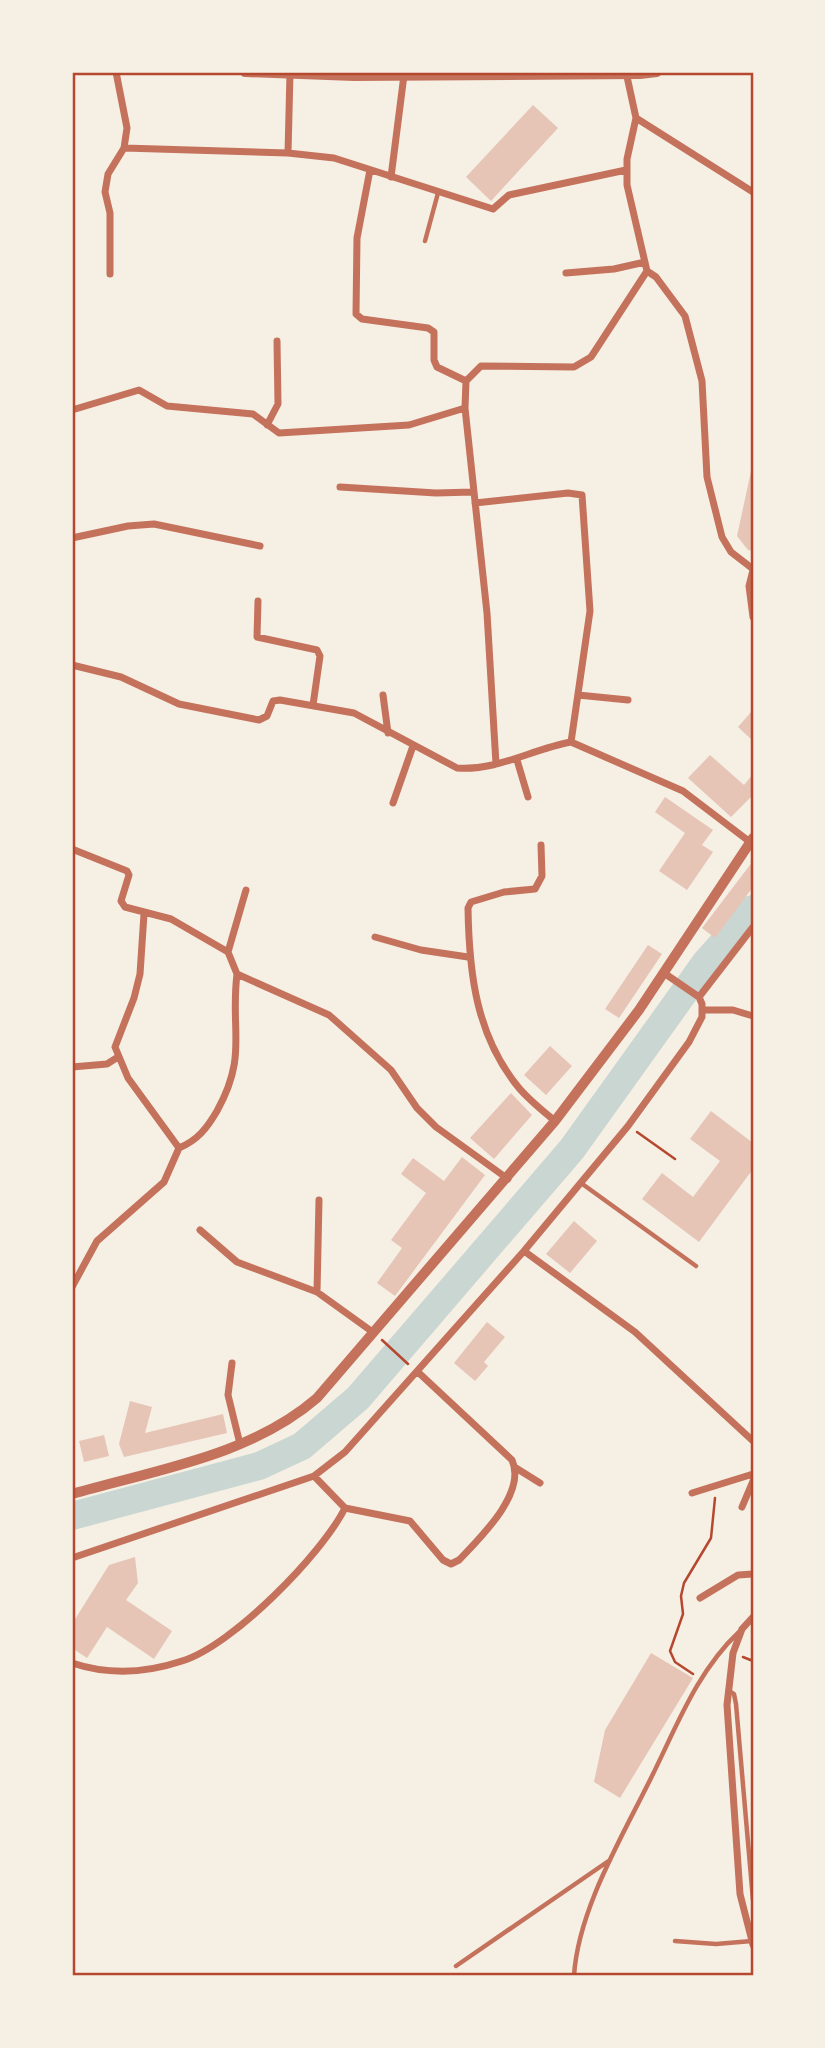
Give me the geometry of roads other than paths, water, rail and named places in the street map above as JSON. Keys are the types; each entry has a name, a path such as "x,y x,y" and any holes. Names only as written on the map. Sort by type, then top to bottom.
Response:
{"street":[{"path":"110,274 110,213 105,192 108,174 124,148 127,128 117,72"},
{"path":"245,72 404,75 657,72"},
{"path":"288,153 290,73"},
{"path":"627,73 636,118 626,170 647,271 656,277 685,316 702,382 708,477 722,537 731,552 753,570 749,586 753,617"},
{"path":"391,177 404,75"},
{"path":"636,118 753,192"},
{"path":"124,148 288,153 334,158 493,209 509,195 626,170"},
{"path":"370,170 357,238 356,314 362,319 428,328 434,332 434,359 437,367 466,381"},
{"path":"566,273 614,269 645,262"},
{"path":"496,764 487,613 465,408 466,381 481,366 574,367 583,364 647,271"},
{"path":"267,425 278,404 277,341"},
{"path":"72,410 139,390 167,407 253,414 279,433 409,425 465,408"},
{"path":"340,487 473,492"},
{"path":"475,503 568,493 582,495 590,611 571,742"},
{"path":"72,538 128,526 154,524 260,546"},
{"path":"258,601 255,632 257,637 317,650 320,656 313,705"},
{"path":"72,665 121,677 179,704 259,720 267,716 273,701 354,713 457,768 517,760 571,742 683,791 751,840 615,1045 508,1178 374,1334 303,1410 270,1432 240,1444 72,1494"},
{"path":"383,695 388,733"},
{"path":"578,695 628,700"},
{"path":"393,803 413,746"},
{"path":"517,760 528,797"},
{"path":"541,845 542,876 535,889 504,892 471,902 468,908 468,957 474,999 505,1069 520,1090 555,1121"},
{"path":"72,849 127,871 129,875 121,901 125,907 171,919 228,952 237,974 236,1068 229,1088 202,1133 195,1141 179,1148 164,1182 97,1241 72,1287"},
{"path":"228,952 246,890"},
{"path":"144,914 140,974 134,998 117,1039 118,1057 128,1077 179,1148"},
{"path":"699,998 753,927"},
{"path":"374,937 421,950 468,957"},
{"path":"72,1558 314,1476 345,1452 419,1373 524,1251 628,1126 689,1042 704,1010 699,998 664,973"},
{"path":"237,974 329,1015 391,1070 417,1108 436,1127 508,1178"},
{"path":"704,1010 733,1010 753,1016"},
{"path":"72,1067 107,1064 118,1057"},
{"path":"317,1292 319,1200"},
{"path":"200,1230 249,1269 317,1292 374,1334"},
{"path":"524,1251 635,1332 753,1441"},
{"path":"232,1363 228,1395 240,1444"},
{"path":"419,1373 512,1460 516,1468 540,1483"},
{"path":"314,1476 345,1508 410,1521 443,1560 451,1564 459,1560 498,1517 506,1504 516,1468"},
{"path":"692,1493 753,1474"},
{"path":"742,1507 753,1481"},
{"path":"72,1663 93,1670 117,1673 184,1661 213,1644 267,1603 321,1547 345,1508"},
{"path":"700,1598 738,1575 753,1574"},
{"path":"753,1616 742,1629 731,1660 727,1689 740,1894 753,1943"}],"lane":[{"path":"425,241 438,193"},
{"path":"581,1182 696,1266"},
{"path":"573,1976 577,1946 611,1860 710,1665 742,1629"},
{"path":"727,1689 734,1694 736,1704 753,1900"},
{"path":"456,1966 611,1860"},
{"path":"675,1941 753,1943"}],"waterway":[{"path":"72,1516 259,1466 302,1446 358,1398 572,1149 706,962 753,909"}]}
